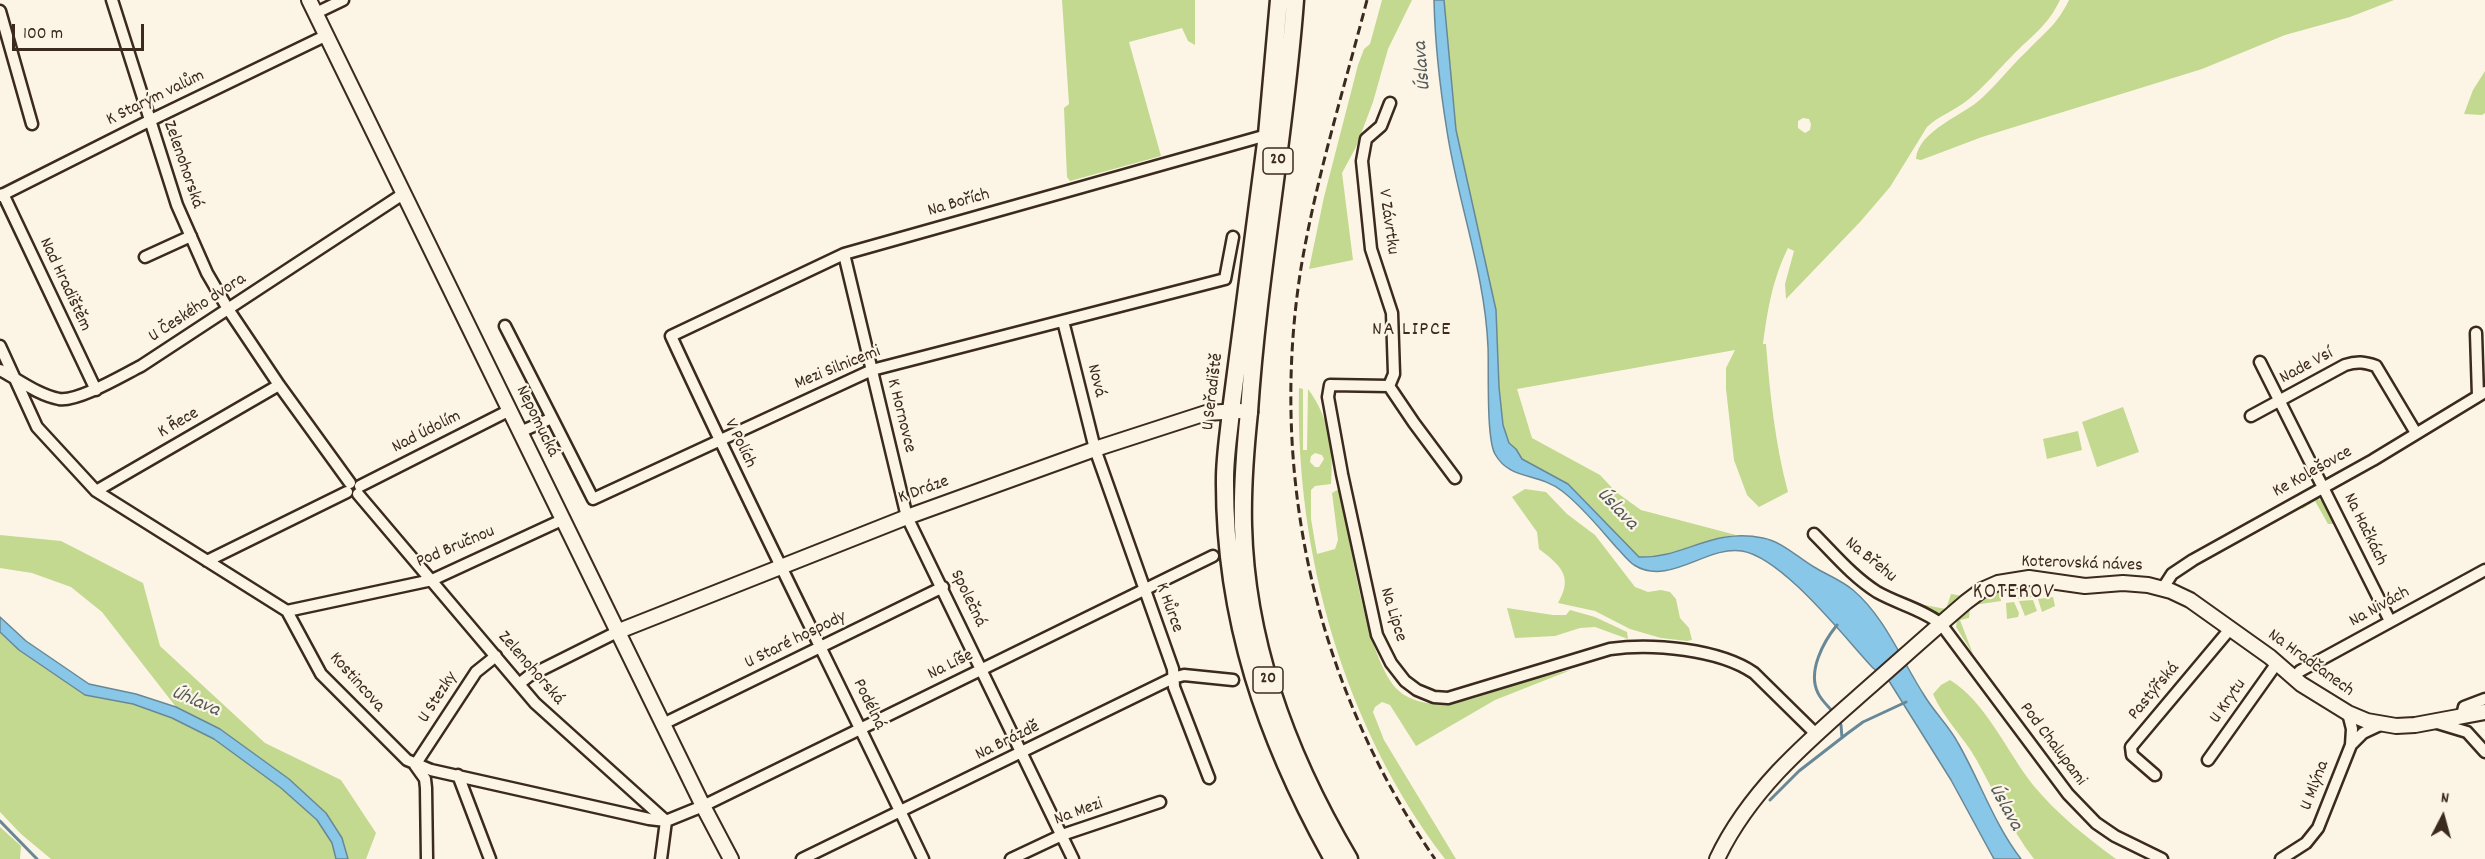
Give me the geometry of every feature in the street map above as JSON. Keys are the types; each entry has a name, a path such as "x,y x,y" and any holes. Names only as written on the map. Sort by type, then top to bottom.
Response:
{"main road":[{"name":"U Seřadiště","path":"1279,0 1267,135 1231,411 1225,477 1226,534 1231,577 1255,688 1298,779"},
{"name":"U Seřadiště","path":"1294,0 1281,133 1257,322 1243,488 1243,527 1247,580 1256,635 1298,779"},
{"name":"20","path":"1298,779 1333,859"},
{"name":"20","path":"1298,779 1349,859"}],"street":[{"name":"Zelenohorská","path":"112,0 177,205 207,273 228,309 279,385 354,489 535,703 666,821"},
{"name":"Nepomucká","path":"309,0 731,859"},
{"path":"316,13 343,0"},
{"path":"0,11 32,124"},
{"name":"K Starým valům","path":"1,195 149,120 327,35"},
{"name":"V Závrtku","path":"1389,386 1394,374 1392,313 1371,249 1362,161 1366,139 1380,126 1390,103"},
{"name":"Na Bořích","path":"671,336 844,254 1267,135"},
{"name":"U Českého dvora","path":"0,370 36,390 61,400 96,390 141,366 403,194"},
{"name":"Nad Hradištěm","path":"1,195 96,390"},
{"name":"Zelenohorská","path":"145,257 191,236"},
{"name":"Mezi Silnicemi","path":"552,418 592,499 872,370 1225,279 1233,237"},
{"name":"K Hornovce","path":"844,254 907,517"},
{"name":"Nová","path":"1063,321 1095,449"},
{"path":"505,326 552,418 520,432"},
{"path":"2476,333 2483,394"},
{"name":"V Polích","path":"671,336 780,566"},
{"path":"0,346 37,427 96,491 288,611"},
{"name":"Na Hačkách","path":"2260,362 2390,621"},
{"name":"Nade Vsí","path":"2251,416 2345,365 2356,362 2368,363 2376,366 2416,434"},
{"name":"K Řece","path":"96,491 279,385"},
{"name":"Na Lipce","path":"1389,386 1330,385 1328,397 1342,474 1377,635 1391,663 1405,681 1417,690 1434,697 1448,698 1610,649 1652,646 1717,657 1744,666 1816,734"},
{"path":"1389,386 1413,423 1455,478"},
{"name":"Ke Kolešovce","path":"2163,588 2172,574 2193,560 2483,394"},
{"name":"Nad Údolím","path":"207,561 510,410"},
{"name":"K Dráze","path":"619,631 907,517 1095,449 1206,412 1249,412"},
{"name":"K Hůrce","path":"1095,449 1173,669 1174,687 1209,778"},
{"name":"Společná","path":"907,517 1074,859"},
{"name":"Pod Bručnou","path":"288,611 432,580 564,519"},
{"name":"Na Břehu","path":"1814,534 1875,591 1929,615 1941,624"},
{"name":"Na Líše","path":"703,806 1213,556"},
{"name":"Podélná","path":"780,566 923,859"},
{"name":"Na Nivách","path":"2293,678 2300,671 2485,570"},
{"name":"Koterovská náves","path":"1717,859 1737,823 1755,797 1780,768 1828,723 1982,590 2014,579 2046,578 2085,586 2133,583 2163,588"},
{"name":"U Staré hospody","path":"663,724 943,587"},
{"name":"Na Hradčanech","path":"2163,588 2190,600 2277,663 2293,678 2348,713 2380,725 2396,726 2434,722 2485,712"},
{"name":"Kostincova","path":"288,611 321,674 398,752 415,765 666,821"},
{"name":"Pod Chalupami","path":"1941,624 2068,794 2106,830 2162,859"},
{"name":"Pastýřská","path":"2155,775 2132,755 2131,747 2230,628"},
{"path":"519,684 529,676 619,631"},
{"name":"U Stezky","path":"415,765 476,672 496,656"},
{"name":"U Krytu","path":"2208,760 2277,663"},
{"name":"Na Brázdě","path":"802,859 1173,678 1184,675 1233,680"},
{"path":"2462,716 2464,707 2485,699"},
{"path":"2348,713 2352,729 2351,745"},
{"path":"2434,722 2467,732 2485,752"},
{"name":"U Mlýna","path":"2281,859 2306,843 2318,828 2351,745 2363,733 2380,725"},
{"path":"415,765 425,779 427,859"},
{"path":"458,775 490,859"},
{"name":"Na Mezi","path":"1011,859 1062,836 1160,802"},
{"path":"661,859 666,821 703,806"}],"green space":[{"path":"1062,0 1195,0 1195,45 1188,41 1182,28 1129,42 1161,156 1070,181 1067,177 1064,108 1069,104"},
{"path":"1382,0 1412,0 1388,49 1373,102 1356,147 1342,173 1353,260 1309,269 1324,197 1358,65 1364,49 1370,44"},
{"path":"1444,0 2060,0 2044,24 1981,89 1927,127 1890,187 1860,222 1786,299 1785,284 1794,251 1788,248 1771,295 1763,344 1766,344 1774,419 1788,492 1759,507 1747,495 1734,460 1726,389 1726,368 1735,350 1517,389 1532,438 1600,475 1616,492 1641,510 1736,535 1663,554 1639,557 1568,484 1522,459 1509,443 1503,425 1499,387 1496,310 1456,130","holes":["1803,118 1809,119 1810,130 1805,133 1798,128 1798,121"]},
{"path":"2069,0 2394,0 2350,17 2285,35 2202,69 1982,137 1921,160 1916,159 1919,149 1933,131 1983,97 2051,27"},
{"path":"2485,71 2485,113 2482,115 2464,114 2473,90"},
{"path":"1299,388 1303,389 1303,450 1307,450 1308,389 1321,411 1331,446 1331,484 1315,486 1311,490 1311,519 1317,554 1335,549 1338,540 1332,493 1340,491 1368,627 1387,676 1399,691 1423,702 1449,703 1571,670 1495,700 1416,746 1390,705 1382,702 1375,707 1373,712 1384,740 1456,859 1445,859 1410,808 1379,753 1353,695 1333,636 1317,575 1306,513 1300,450","holes":["1315,453 1322,455 1324,459 1319,467 1315,467 1310,462 1311,456"]},
{"path":"2123,407 2139,452 2097,467 2082,422"},
{"path":"2078,431 2082,450 2047,459 2043,439"},
{"path":"1525,489 1546,492 1567,514 1595,535 1635,587 1648,592 1661,590 1670,592 1676,599 1680,618 1689,628 1692,640 1661,638 1630,629 1595,611 1558,603 1563,594 1565,578 1553,560 1539,549 1537,532 1512,497"},
{"path":"2315,498 2323,501 2334,524 2328,524 2315,501 2302,509 2301,506"},
{"path":"0,535 61,541 143,583 160,646 265,743 341,780 376,833 366,859 348,859 342,838 326,813 289,779 220,729 176,707 102,612 71,587 32,573 0,568"},
{"path":"1857,571 1890,594 1919,604 1946,609 1951,594 1963,596 1938,616 1887,595"},
{"path":"2029,584 2032,597 2018,599 2017,585"},
{"path":"2000,590 2001,601 1974,605 1973,602"},
{"path":"2053,597 2055,606 2042,612 2038,599"},
{"path":"2033,600 2037,611 2025,616 2019,601"},
{"path":"2014,602 2019,613 2018,617 2007,619 2006,603"},
{"path":"1507,608 1553,615 1566,615 1570,610 1595,617 1627,632 1628,639 1595,627 1580,628 1555,636 1515,638"},
{"path":"1970,608 1969,618 1960,620 1973,654 1956,627 1957,619"},
{"path":"0,632 19,650 85,695 133,704 172,718 214,739 281,788 317,820 332,843 336,859 51,859 21,834 0,812"},
{"path":"1950,680 1963,689 1985,714 2023,772 2042,796 2072,825 2116,859 2034,859 2010,823 1976,759 1942,711 1933,694 1941,685"},
{"path":"0,827 21,846 20,859 0,859"}],"water":[{"path":"1434,0 1444,0 1456,130 1496,310 1499,387 1503,425 1509,443 1522,459 1568,484 1639,557 1670,553 1728,537 1763,538 1783,546 1853,590 1884,626 1916,682 1954,737 1995,817 2021,859 1994,859 1951,780 1889,681 1873,668 1812,600 1776,568 1742,551 1729,551 1674,569 1647,570 1634,565 1584,511 1562,491 1544,481 1516,473 1501,463 1495,454 1490,434 1486,319 1477,265 1447,131 1438,66"},
{"path":"0,617 26,641 89,684 136,694 176,707 220,729 289,779 326,813 342,838 348,859 336,859 332,843 317,820 281,788 214,739 172,718 133,704 85,695 19,650 0,632"}],"waterway":[{"path":"1833,712 1819,696 1814,675 1822,648 1837,625"},
{"path":"1770,800 1799,771 1863,722 1906,702"},
{"path":"1838,720 1841,725 1842,738"},
{"path":"0,821 37,859"}],"railway":[{"path":"1367,0 1322,167 1307,234 1292,346 1291,423 1298,501 1311,577 1332,651 1359,723 1394,793 1435,859"}],"district":[{"name":"NA LIPCE","path":"1412,331"},
{"name":"KOTEROV","path":"2014,594"}],"water label":[{"name":"Úslava","path":"1424,66"},
{"name":"Úslava","path":"1616,510"},
{"name":"Úhlava","path":"195,703"},
{"name":"Úslava","path":"2004,808"}]}
